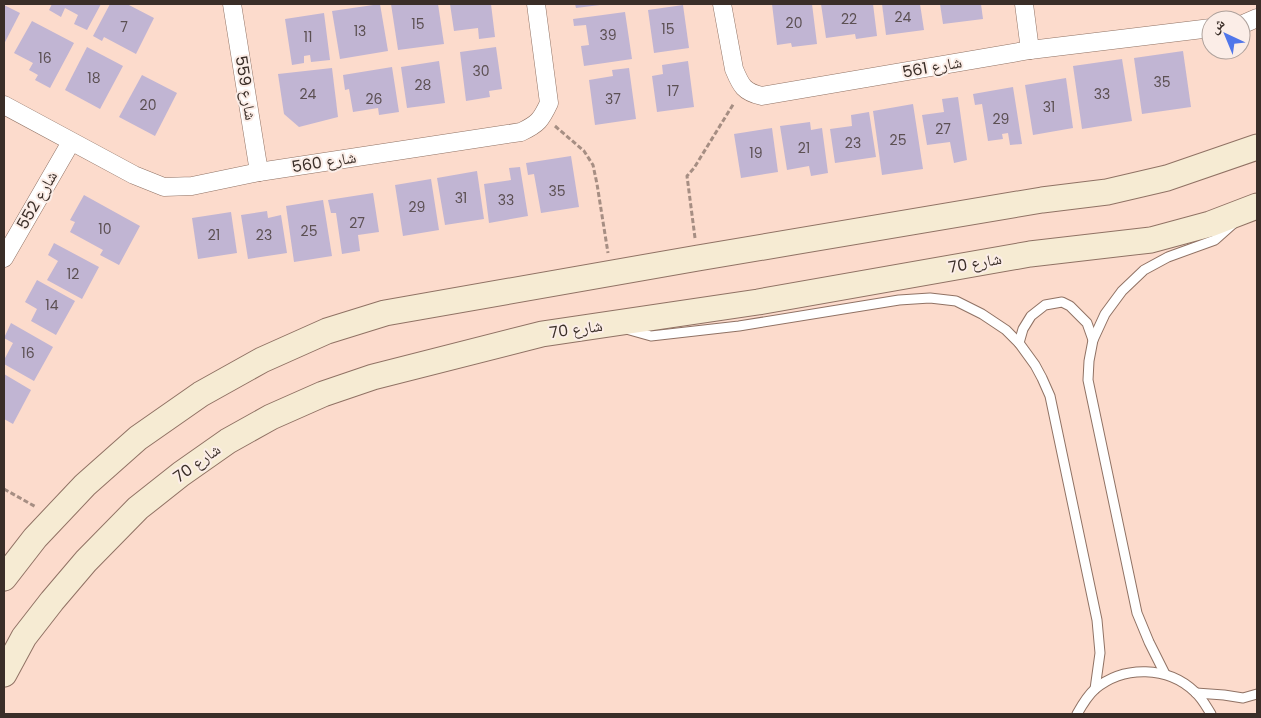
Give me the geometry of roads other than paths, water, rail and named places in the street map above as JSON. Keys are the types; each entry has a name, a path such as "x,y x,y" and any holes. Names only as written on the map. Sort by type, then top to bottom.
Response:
{"main road":[{"path":"4,578 54,517 85,485 138,438 200,394 262,360 328,332 385,313 1042,200 1108,192 1167,178 1257,147"},
{"name":"شارع 70","path":"4,674 24,637 52,601 92,554 138,508 181,474 228,441 271,417 314,398 373,376 542,334 758,302 1030,254 1151,240 1210,224 1253,208"}],"street":[{"name":"شارع 559","path":"232,4 259,172"},
{"name":"شارع 560","path":"4,105 134,175 164,187 192,186 259,172 521,132 534,126 543,116 549,103 536,4"},
{"name":"شارع 561","path":"722,4 734,69 738,79 744,89 752,94 762,96 1030,50 1201,29"},
{"path":"1024,4 1030,50"},
{"name":"شارع 552","path":"4,258 71,142"}],"lane":[{"path":"1165,674 1137,613 1088,380 1093,340 1104,314 1122,291 1144,270 1168,257 1215,240 1253,208"},
{"path":"606,324 651,336 739,326 898,300 930,298 956,301 982,314 1006,330 1019,343 1035,365 1050,396 1097,620 1100,653 1095,689"},
{"path":"1019,343 1023,329 1030,316 1045,305 1062,302 1070,306 1086,323 1093,340"},
{"path":"1077,714 1083,703 1095,689 1111,679 1128,673 1147,672 1165,674 1187,685 1196,693 1211,714"},
{"path":"1196,693 1243,698 1257,694"}]}
